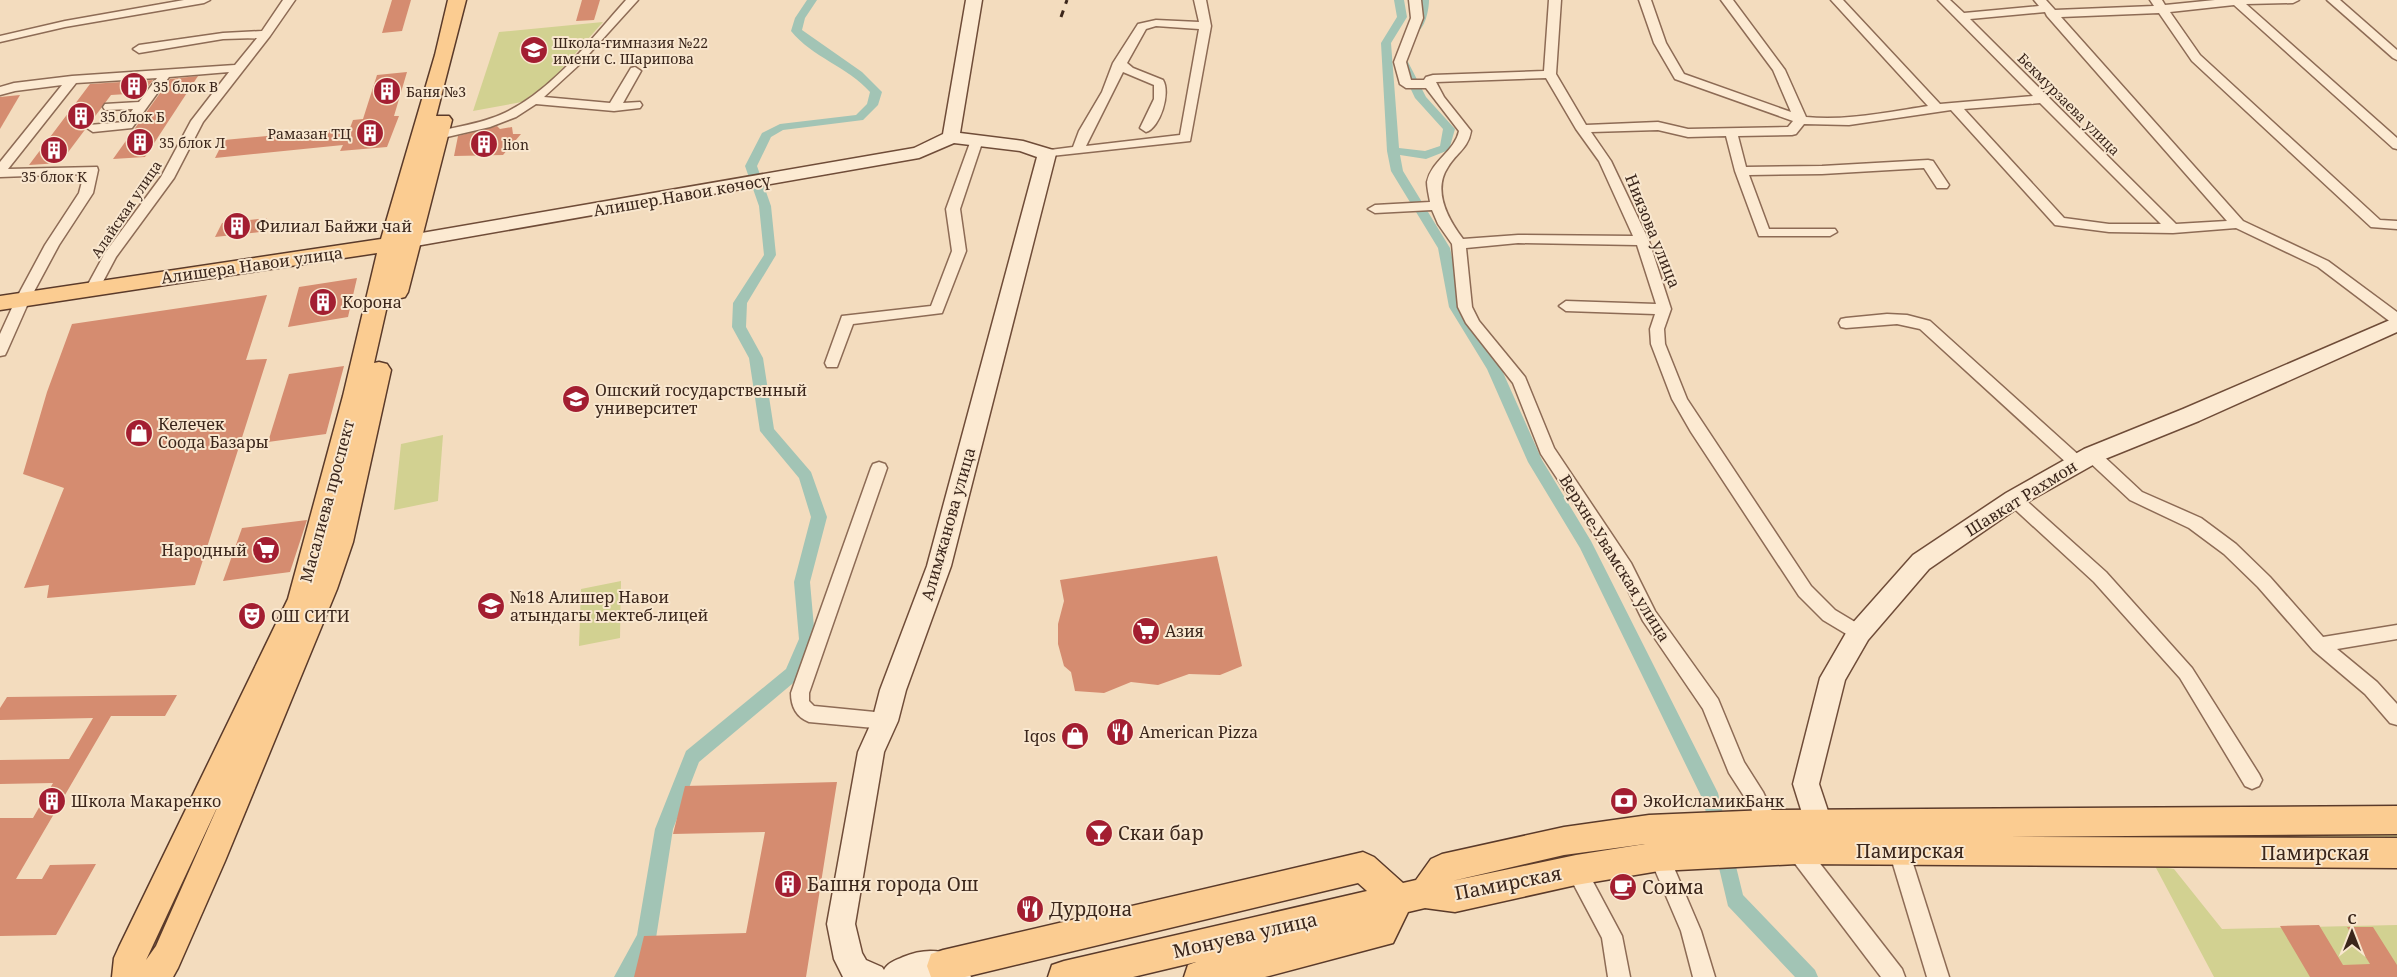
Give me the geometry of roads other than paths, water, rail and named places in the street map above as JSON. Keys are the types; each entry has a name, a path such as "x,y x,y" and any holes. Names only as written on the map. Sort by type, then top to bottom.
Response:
{"main road":[{"name":"Масалиева проспект","path":"128,977 130,958 300,599 355,396 400,243 457,0"},
{"path":"400,243 438,135 472,0"},
{"name":"Масалиева проспект","path":"154,977 167,957 210,861 336,556 403,264 400,243"},
{"name":"Алишера Навои улица","path":"93,288 400,243"},
{"path":"0,303 93,288"},
{"name":"Памирская","path":"1412,896 1455,897 1576,870 1654,843 1768,824 2397,820"},
{"name":"Памирская","path":"1412,896 1442,869 1564,841 1797,850 2397,853"},
{"path":"949,971 1363,867 1412,896 1382,932 1200,977"},
{"name":"Монуева улица","path":"1064,977 1412,896"}],"street":[{"path":"0,39 65,24 204,0"},
{"name":"Алайская улица","path":"93,288 110,256 167,178 197,121 266,34 289,0"},
{"path":"438,135 456,132 512,114 558,79 632,0"},
{"path":"974,0 951,138 1023,146 1047,154 1186,138 1205,26 1200,0"},
{"path":"1415,0 1417,18 1400,62 1406,84 1420,85 1433,79 1550,74 1550,45 1555,0"},
{"path":"1644,0 1660,43 1679,76 1801,120 1849,121 1937,108 2042,98"},
{"path":"1727,0 1778,70 1801,120"},
{"path":"1838,0 1937,108"},
{"name":"Бекмурзаева улица","path":"1944,0 2173,229"},
{"path":"1960,16 2046,8 2293,0"},
{"path":"2333,0 2397,56"},
{"path":"2236,1 2397,145"},
{"path":"2159,5 2196,58 2239,98 2376,224 2397,224"},
{"path":"2046,8 2238,224 2323,264 2397,319"},
{"path":"1079,150 1088,124 1102,102 1119,63 1142,26 1148,24 1205,26"},
{"path":"139,49 223,36 266,34"},
{"path":"1119,63 1129,71 1159,83 1162,88 1161,96 1146,128"},
{"path":"0,91 14,87 72,80 239,68"},
{"path":"614,107 635,71"},
{"path":"92,128 128,125 166,73"},
{"name":"Ниязова улица","path":"1550,74 1582,129 1605,161 1642,241 1664,309 1657,329 1658,344 1680,399 1697,428 1805,591 1829,615 1859,633"},
{"path":"0,172 72,80"},
{"path":"1420,85 1439,100 1462,126 1466,136 1436,174 1434,182 1433,206 1460,244 1518,239 1642,241"},
{"path":"531,100 614,107 636,105"},
{"path":"108,107 143,105"},
{"path":"1955,107 2060,222 2109,228 2173,229 2238,224"},
{"path":"1582,129 1658,126 1688,132 1792,131 1801,120"},
{"path":"1731,133 1741,171 1764,233 1830,232"},
{"name":"Алишер Навои көчөсү","path":"400,243 919,153 951,138"},
{"path":"832,362 847,320 937,310 959,251 953,209 977,140"},
{"name":"Алимжанова улица","path":"872,977 856,970 849,959 841,924 871,752 885,721 894,690 938,566 1047,154"},
{"path":"1741,171 1822,170 1928,164 1942,185"},
{"path":"0,172 92,170 86,193 52,245 23,299 0,351"},
{"path":"1375,209 1433,206"},
{"name":"Верхне-Увамская улица","path":"1460,244 1463,296 1465,307 1473,323 1520,381 1547,450 1625,568 1649,616 1711,705 1732,760 1756,798 1768,824"},
{"path":"1566,306 1664,309"},
{"path":"1846,323 1902,319 1915,320 1925,325 2084,459 2136,496 2195,523 2230,549 2264,582 2319,645 2371,688 2397,717"},
{"name":"Шавкат Рахмон","path":"1818,823 1806,784 1833,678 1859,633 1921,562 2014,499 2084,459 2192,415 2397,324"},
{"path":"879,468 800,693 800,703 810,714 885,721"},
{"path":"2014,499 2100,577 2186,673 2252,780"},
{"path":"2319,645 2397,632"},
{"path":"1654,843 1691,931 1704,977"},
{"path":"1797,850 1894,977"},
{"path":"1899,851 1938,977"},
{"path":"1576,870 1612,936 1619,977"},
{"path":"896,977 909,969 921,965 949,971"}],"waterway":[{"path":"624,977 646,938 664,829 692,757 792,674 807,639 802,582 819,517 806,476 767,431 756,358 739,327 740,303 770,255 765,206 751,166 766,135 780,127 859,118 872,105 876,92 859,75 816,47 796,31 800,18 812,0"},
{"path":"1393,151 1386,43 1402,17 1399,0"},
{"path":"1415,30 1424,9 1424,0"},
{"path":"1393,151 1426,155 1445,148 1449,129 1421,98 1402,60 1404,56"},
{"path":"1393,151 1397,171 1444,248 1456,307 1494,368 1535,462 1586,545 1712,799 1735,900 1808,977"}],"railway":[{"path":"1061,17 1067,0"}],"place":[{"name":"Школа-гимназия №22 имени С. Шарипова","path":"534,50"},
{"name":"35 блок В","path":"134,86"},
{"name":"Баня №3","path":"387,91"},
{"name":"35 блок Б","path":"81,116"},
{"name":"Рамазан ТЦ","path":"370,133"},
{"name":"35 блок Л","path":"140,142"},
{"name":"lion","path":"484,144"},
{"name":"35 блок К","path":"54,150"},
{"name":"Филиал Байжи чай","path":"237,226"},
{"name":"Корона","path":"323,302"},
{"name":"Ошский государственный университет","path":"576,399"},
{"name":"Келечек Соода Базары","path":"139,433"},
{"name":"Народный","path":"266,550"},
{"name":"№18 Алишер Навои атындагы мектеб-лицей","path":"491,606"},
{"name":"ОШ СИТИ","path":"252,616"},
{"name":"Азия","path":"1146,631"},
{"name":"American Pizza","path":"1120,732"},
{"name":"Iqos","path":"1075,736"},
{"name":"Школа Макаренко","path":"52,801"},
{"name":"ЭкоИсламикБанк","path":"1624,801"},
{"name":"Скаи бар","path":"1099,833"},
{"name":"Башня города Ош","path":"788,884"},
{"name":"Соима","path":"1623,887"},
{"name":"Дурдона","path":"1030,909"}]}
